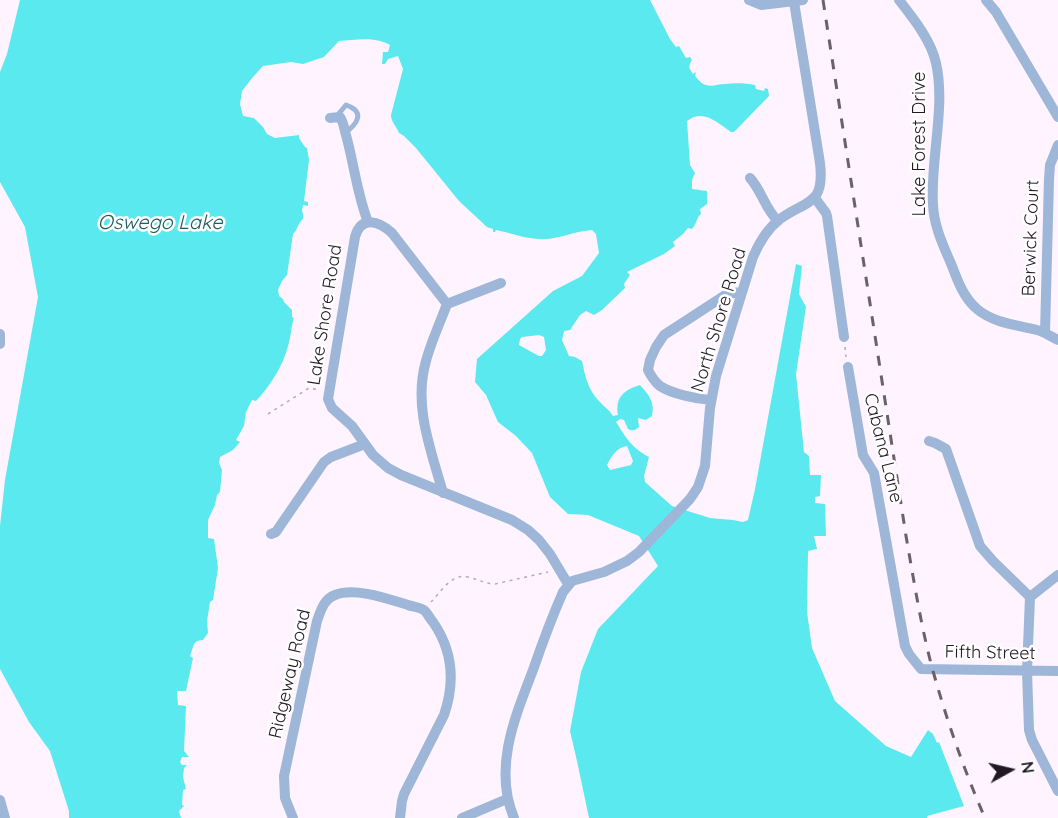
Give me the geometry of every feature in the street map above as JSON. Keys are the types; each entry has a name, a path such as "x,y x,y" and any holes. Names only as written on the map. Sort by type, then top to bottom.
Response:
{"street":[{"path":"749,0 761,4 798,1 820,164 821,182 814,198 827,216 844,337"},
{"name":"Lake Forest Drive","path":"899,0 924,36 936,65 938,100 933,206 940,238 961,288 970,303 981,313 1045,333 1058,340"},
{"path":"986,0 996,12 1058,117"},
{"path":"333,118 340,117 343,121 368,222 384,226 392,233 447,304"},
{"name":"Berwick Court","path":"1045,333 1049,179 1050,165 1058,145"},
{"path":"750,178 758,188 770,213 778,221"},
{"name":"North Shore Road","path":"568,584 577,579 604,572 627,561 644,548 698,487 705,466 711,400 716,376 753,258 760,242 778,221 808,204 814,198"},
{"name":"Lake Shore Road","path":"368,222 359,227 355,237 329,391 328,399 332,408 352,426 373,455 388,468 512,520 528,530 539,540 568,584"},
{"path":"443,493 421,406 426,359 447,304 501,283"},
{"path":"711,400 674,392 659,385 648,370 650,360 664,335 727,294 741,292"},
{"path":"0,334 0,344"},
{"name":"Cabana Lane","path":"848,367 863,455 874,473 905,646 921,669"},
{"path":"929,441 946,449 980,546 1030,597 1027,671 1029,730 1058,791"},
{"path":"271,534 276,532 324,462 365,444"},
{"path":"1030,597 1058,575"},
{"path":"514,818 507,799 505,774 508,744 513,724 553,614 568,584"},
{"name":"Ridgeway Road","path":"293,818 285,798 284,776 322,606 336,595 351,593 391,599 423,609"},
{"path":"400,818 402,801 444,715 451,687 451,670 447,651 440,633 423,609"},
{"name":"Fifth Street","path":"921,669 1058,671"},
{"path":"462,818 507,799"},
{"path":"0,800 5,818"}],"lane":[{"path":"333,118 346,105 355,110 358,116 357,122 345,133"}],"path":[{"path":"844,337 848,367"},
{"path":"268,414 309,388 329,391"},
{"path":"423,609 455,578 469,577 487,584 495,584 560,569"}],"water":[{"name":"Oswego Lake","path":"20,0 650,0 670,39 676,47 679,46 686,58 690,57 692,60 690,69 693,74 696,72 695,76 701,83 711,86 732,83 748,84 755,85 756,89 764,91 765,88 768,89 769,96 734,132 705,116 693,117 687,121 690,165 695,173 692,189 707,191 707,204 700,209 701,214 692,229 688,228 673,242 675,246 627,272 630,275 624,284 625,288 594,315 586,311 580,315 570,330 564,331 562,340 569,356 582,361 590,388 613,416 618,415 619,399 629,389 640,385 649,396 653,407 652,416 646,420 638,418 638,428 628,429 624,420 620,419 616,422 630,442 649,457 644,476 645,482 672,506 710,518 743,522 748,520 755,489 796,264 802,266 799,294 806,307 796,374 804,452 809,456 810,475 821,475 820,496 815,497 815,503 825,504 826,536 814,536 817,549 808,551 807,612 812,648 835,701 886,746 911,757 928,730 933,734 937,743 939,742 964,806 927,816 927,818 589,818 570,731 581,672 598,629 658,566 639,536 588,515 568,514 550,497 532,453 498,422 486,395 475,382 477,359 553,291 582,276 599,253 596,234 592,230 549,239 538,239 496,230 493,232 493,229 487,227 459,201 416,148 399,133 391,115 403,69 398,56 382,64 383,52 388,52 390,45 378,40 365,39 339,41 324,57 303,64 291,62 263,66 242,91 240,104 243,116 254,118 267,134 275,138 299,135 307,148 309,160 304,201 308,202 308,206 303,205 303,219 293,234 287,275 278,290 279,296 292,310 294,318 286,353 266,389 256,401 252,400 246,412 244,426 236,440 240,442 233,450 220,457 219,463 222,470 220,492 208,520 208,538 214,539 218,568 207,621 208,633 203,640 194,644 190,656 193,658 186,691 177,691 178,705 186,706 184,751 189,757 182,757 180,762 182,765 187,765 184,768 183,777 186,789 183,790 182,805 184,806 179,811 181,818 69,818 69,811 50,751 29,722 0,669 0,526 5,480 38,297 25,227 0,182 0,72 7,54","holes":["539,335 544,337 546,350 542,356 519,345 522,337","627,446 633,461 631,465 610,470 607,465 612,456 617,450"]}],"railway":[{"path":"823,0 921,621 944,708 985,818"}]}
